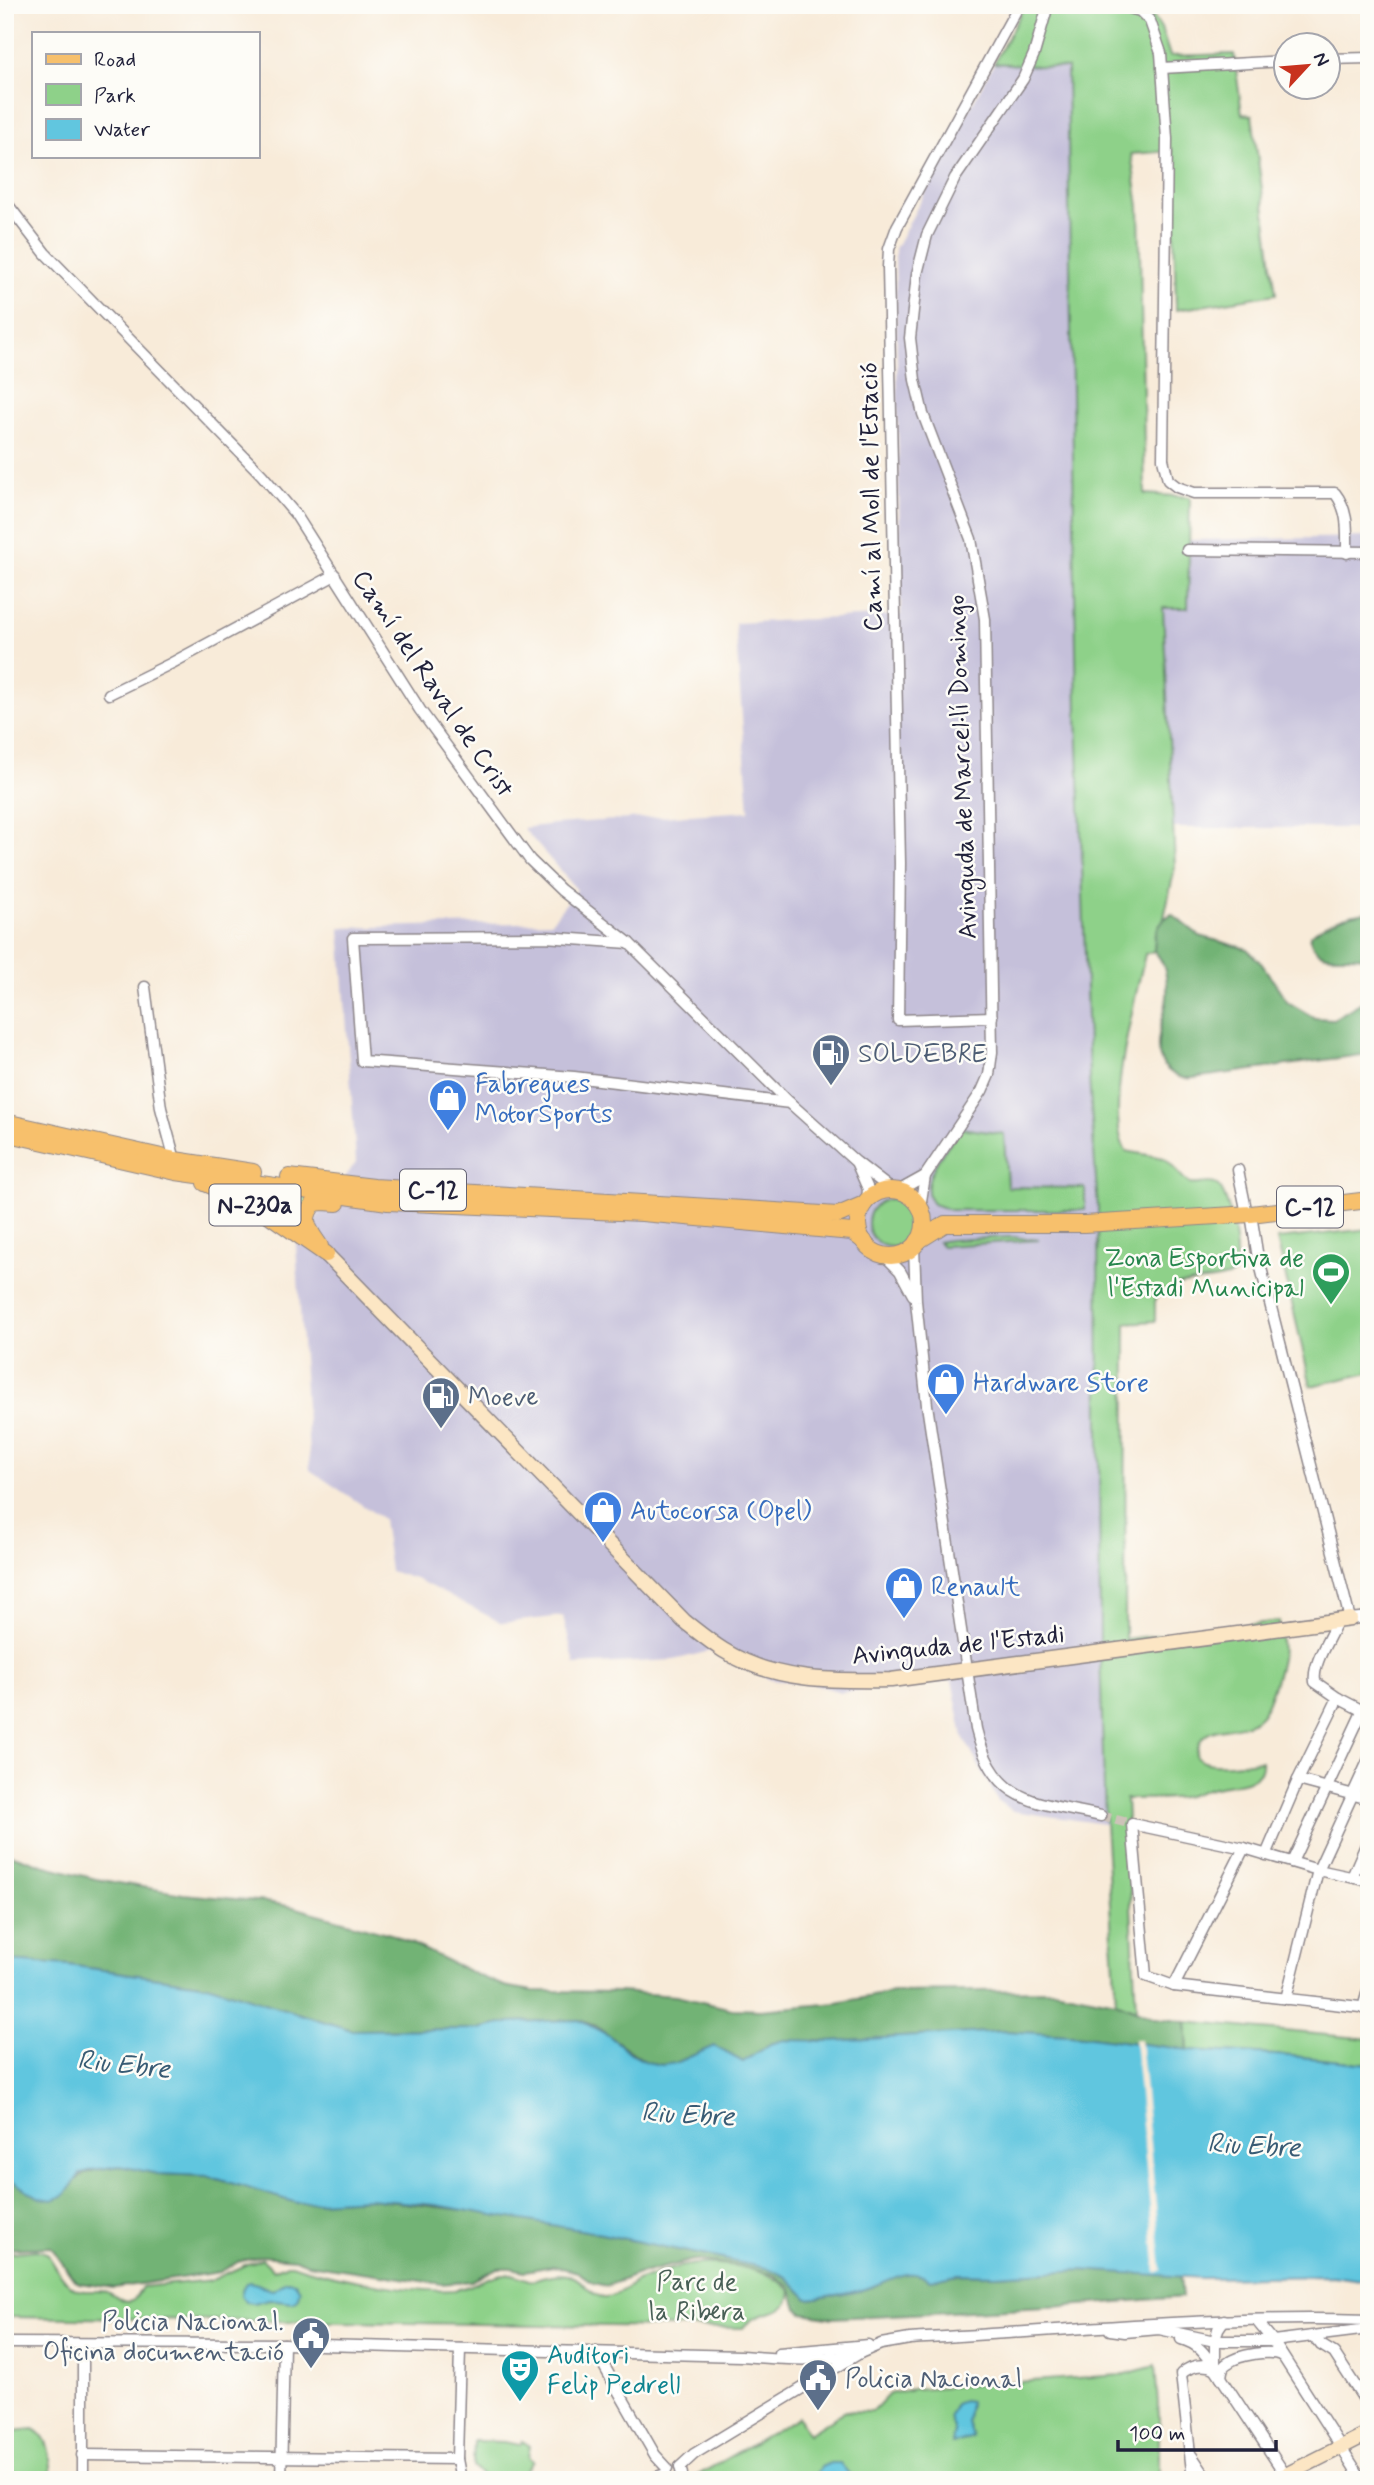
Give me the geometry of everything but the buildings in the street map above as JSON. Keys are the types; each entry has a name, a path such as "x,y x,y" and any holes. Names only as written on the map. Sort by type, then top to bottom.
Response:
{"main road":[{"name":"C-12","path":"5,1122 176,1166 374,1187 822,1216 838,1215 865,1203 878,1193 895,1190"},
{"name":"C-12","path":"5,1133 176,1166 388,1202 642,1213 852,1232 870,1248 883,1254"},
{"name":"N-230a","path":"176,1166 255,1205 326,1254"},
{"path":"883,1254 899,1254 945,1224 921,1208 907,1194 895,1190"},
{"name":"C-12","path":"945,1224 1084,1224 1249,1214 1369,1200"},
{"name":"N-230a","path":"326,1254 306,1225 306,1217 315,1203 388,1202"},
{"path":"864,1241 859,1219 865,1203"},
{"path":"916,1244 923,1231 921,1208"}],"street":[{"name":"Camí al Moll de l'Estació","path":"992,1017 898,1020 900,863 889,250 897,227 1019,5"},
{"name":"Avinguda de Marcel·lí Domingo","path":"925,1175 982,1091 989,1075 992,1017 985,619 971,539 923,414 915,380 911,328 917,274 927,235 955,178 1023,79 1034,54 1048,5"},
{"path":"1118,5 1140,11 1150,21 1161,53 1167,139 1163,459 1168,480 1177,487 1194,493 1335,494 1343,503 1346,514 1347,553"},
{"path":"1342,59 1369,58"},
{"path":"1162,68 1272,62"},
{"name":"Camí del Raval de Crist","path":"5,201 44,253 262,475 296,515 421,710 530,860 561,890 629,943 790,1103 856,1161 895,1190"},
{"path":"1187,550 1369,552"},
{"path":"108,694 172,663 335,575"},
{"path":"629,943 545,937 353,938 362,1062 574,1077 790,1103"},
{"path":"145,987 161,1108 176,1166"},
{"path":"856,1161 868,1189 865,1203"},
{"path":"1238,1170 1343,1620 1314,1675 1315,1682 1338,1698 1366,1712 1292,1862"},
{"path":"895,1190 925,1175"},
{"path":"921,1208 925,1175"},
{"path":"916,1244 916,1301 928,1405 975,1729 982,1754 993,1774 1006,1788 1024,1798 1101,1816"},
{"name":"Avinguda de l'Estadi","path":"326,1254 684,1621 725,1651 772,1672 825,1681 891,1680 1369,1616"},
{"path":"883,1254 900,1271 916,1301"},
{"path":"1266,1854 1297,1780 1338,1698"},
{"path":"1286,1999 1318,1870 1369,1759"},
{"path":"1297,1780 1369,1800"},
{"path":"1369,1881 1318,1870 1244,1848 1132,1824 1146,1976 1174,1986 1366,2008 1369,1987"},
{"path":"1352,1877 1369,1838"},
{"path":"1174,1986 1244,1848"},
{"path":"1218,2373 1215,2341 1224,2320"},
{"path":"741,2356 827,2350 910,2339 1097,2328 1124,2324 1224,2320 1369,2320"},
{"path":"1256,2320 1273,2341 1362,2480"},
{"path":"1097,2328 1137,2336 1175,2337 1202,2349 1283,2478 1369,2433"},
{"path":"1125,2332 1158,2329 1215,2341 1273,2341 1369,2329"},
{"path":"1315,2337 1321,2345 1334,2353 1369,2407"},
{"path":"1284,2358 1286,2350 1295,2339"},
{"path":"5,2343 284,2344 741,2356 807,2361 839,2359 881,2344"},
{"path":"83,2344 83,2480"},
{"path":"281,2480 284,2344"},
{"path":"460,2349 457,2459 461,2480"},
{"path":"596,2352 668,2474"},
{"path":"1218,2373 1229,2361 1266,2352 1276,2352 1284,2358"},
{"path":"680,2467 694,2454 860,2353"},
{"path":"807,2361 813,2381"},
{"path":"1193,2480 1181,2374 1187,2368 1205,2364 1218,2373"},
{"path":"1190,2452 1208,2480"},
{"path":"82,2455 457,2459"},
{"path":"646,2480 668,2474 673,2465 680,2467"},
{"path":"678,2480 682,2474 680,2467"}],"shaded area":[{"path":"994,63 1067,68 1077,715 1089,1077 1098,1209 1100,1652 1105,1824 1013,1811 998,1801 963,1737 952,1680 841,1692 810,1683 771,1680 710,1651 674,1660 575,1665 563,1616 502,1623 418,1580 390,1571 383,1519 310,1470 296,1246 356,1162 340,928 551,922 577,890 523,828 749,811 735,623 901,615 895,249"},
{"path":"1369,537 1369,828 1174,828 1163,608 1188,607 1190,540"}],"green space":[{"path":"1025,5 1146,5 1161,28 1170,56 1234,54 1242,114 1252,115 1276,294 1176,310 1172,151 1131,154 1139,206 1145,494 1190,497 1188,608 1163,608 1175,867 1164,918 1155,935 1154,951 1145,954 1129,1026 1120,1084 1120,1134 1126,1151 1164,1158 1190,1184 1217,1185 1222,1191 1230,1214 1236,1257 1233,1275 1172,1287 1155,1299 1155,1321 1126,1323 1125,1639 1279,1621 1282,1650 1272,1689 1260,1716 1241,1726 1221,1729 1205,1736 1199,1744 1196,1756 1201,1761 1217,1764 1262,1761 1258,1775 1245,1782 1210,1788 1186,1796 1126,1799 1136,2010 1116,2002 1105,1824 1100,1652 1098,1209 1089,1077 1077,715 1067,68 994,63"},
{"path":"1369,912 1369,958 1332,956 1317,951 1312,945 1310,935 1323,926 1338,919"},
{"path":"1172,914 1200,936 1247,949 1261,963 1288,1002 1315,1018 1333,1019 1369,998 1369,1054 1193,1078 1179,1077 1168,1070 1162,1062 1158,1045 1166,1006 1167,985 1164,967 1154,951 1160,925"},
{"path":"960,1128 1004,1134 1007,1187 1085,1188 1085,1210 950,1210 933,1204 928,1195 930,1175"},
{"path":"212,1181 320,1197 310,1202 313,1242"},
{"path":"892,1199 901,1200 909,1206 915,1214 915,1232 909,1240 901,1246 892,1247 883,1246 875,1240 869,1232 868,1223 869,1214 875,1206 883,1200"},
{"name":"Zona Esportiva de l'Estadi Municipal","path":"1369,1229 1369,1373 1311,1386 1277,1239"},
{"path":"1012,1237 1039,1240 942,1246 938,1242 950,1240"},
{"path":"5,1852 96,1879 183,1894 293,1907 394,1935 479,1976 504,1986 533,1991 676,1996 732,2009 761,2010 837,2003 893,1992 1055,1990 1116,2002 1155,2018 1186,2022 1188,2050 1083,2036 1004,2031 816,2040 743,2062 714,2046 676,2063 662,2065 646,2062 595,2026 579,2020 511,2022 479,2029 351,2030 207,1985 68,1965 5,1961"},
{"path":"1186,2022 1369,2039 1369,2064 1188,2050"},
{"path":"120,2166 158,2174 208,2176 297,2203 369,2199 481,2212 592,2232 771,2269 787,2277 808,2299 858,2291 908,2274 930,2280 957,2274 995,2275 1081,2270 1180,2276 1182,2297 833,2318 803,2313 797,2308 790,2287 774,2275 740,2266 694,2260 638,2274 607,2286 593,2283 578,2272 553,2266 525,2271 497,2268 472,2281 442,2284 308,2264 295,2259 261,2256 238,2262 220,2272 114,2288 79,2283 51,2247 5,2249 5,2177 40,2198 65,2194 76,2180 88,2172"},
{"name":"Parc de la Ribera","path":"37,2250 47,2253 60,2274 74,2288 107,2292 129,2302 142,2287 212,2280 262,2259 274,2270 292,2264 372,2283 437,2290 461,2289 504,2274 532,2281 544,2276 563,2274 578,2279 592,2292 604,2297 617,2294 638,2281 677,2268 693,2264 712,2264 762,2273 774,2278 791,2292 784,2306 756,2317 743,2328 5,2317 5,2253"},
{"path":"1155,2366 1159,2416 1159,2480 694,2480 798,2417 808,2434 845,2411 872,2412 889,2394 913,2389 1121,2375"},
{"path":"34,2429 47,2444 52,2480 5,2480 5,2432"},
{"path":"474,2441 520,2445 522,2441 530,2446 528,2457 533,2461 517,2480 486,2480 473,2467"}],"water":[{"name":"Riu Ebre","path":"5,1961 68,1965 207,1985 351,2030 479,2029 511,2022 579,2020 608,2035 633,2055 646,2062 662,2065 676,2063 714,2046 743,2062 770,2044 784,2040 831,2041 1005,2031 1083,2036 1189,2050 1369,2064 1369,2281 1332,2276 1202,2278 1081,2270 995,2275 957,2274 930,2280 908,2274 858,2291 808,2299 787,2277 770,2269 592,2232 435,2205 369,2199 297,2203 208,2176 158,2174 120,2166 80,2174 65,2195 53,2200 40,2198 5,2177"},
{"path":"286,2281 295,2282 300,2290 297,2299 292,2302 269,2299 253,2303 246,2302 241,2295 249,2282 273,2290"},
{"path":"969,2402 967,2422 972,2437 952,2444 954,2430 949,2416 955,2404"},
{"path":"840,2463 851,2476 851,2480 813,2480 821,2467"}],"pier":[{"path":"1134,2039 1140,2040 1162,2270 1156,2273"}],"tunnel":[{"path":"1101,1816 1132,1824"}],"place":[{"name":"SOLDEBRE","path":"831,1087"},
{"name":"Fabregues MotorSports","path":"448,1132"},
{"name":"Zona Esportiva de l'Estadi Municipal","path":"1331,1306"},
{"name":"Hardware Store","path":"946,1416"},
{"name":"Moeve","path":"441,1430"},
{"name":"Autocorsa (Opel)","path":"603,1544"},
{"name":"Renault","path":"904,1620"},
{"name":"Policia Nacional. Oficina documentació","path":"311,2370"},
{"name":"Auditori Felip Pedrell","path":"520,2403"},
{"name":"Policia Nacional","path":"818,2412"}]}
